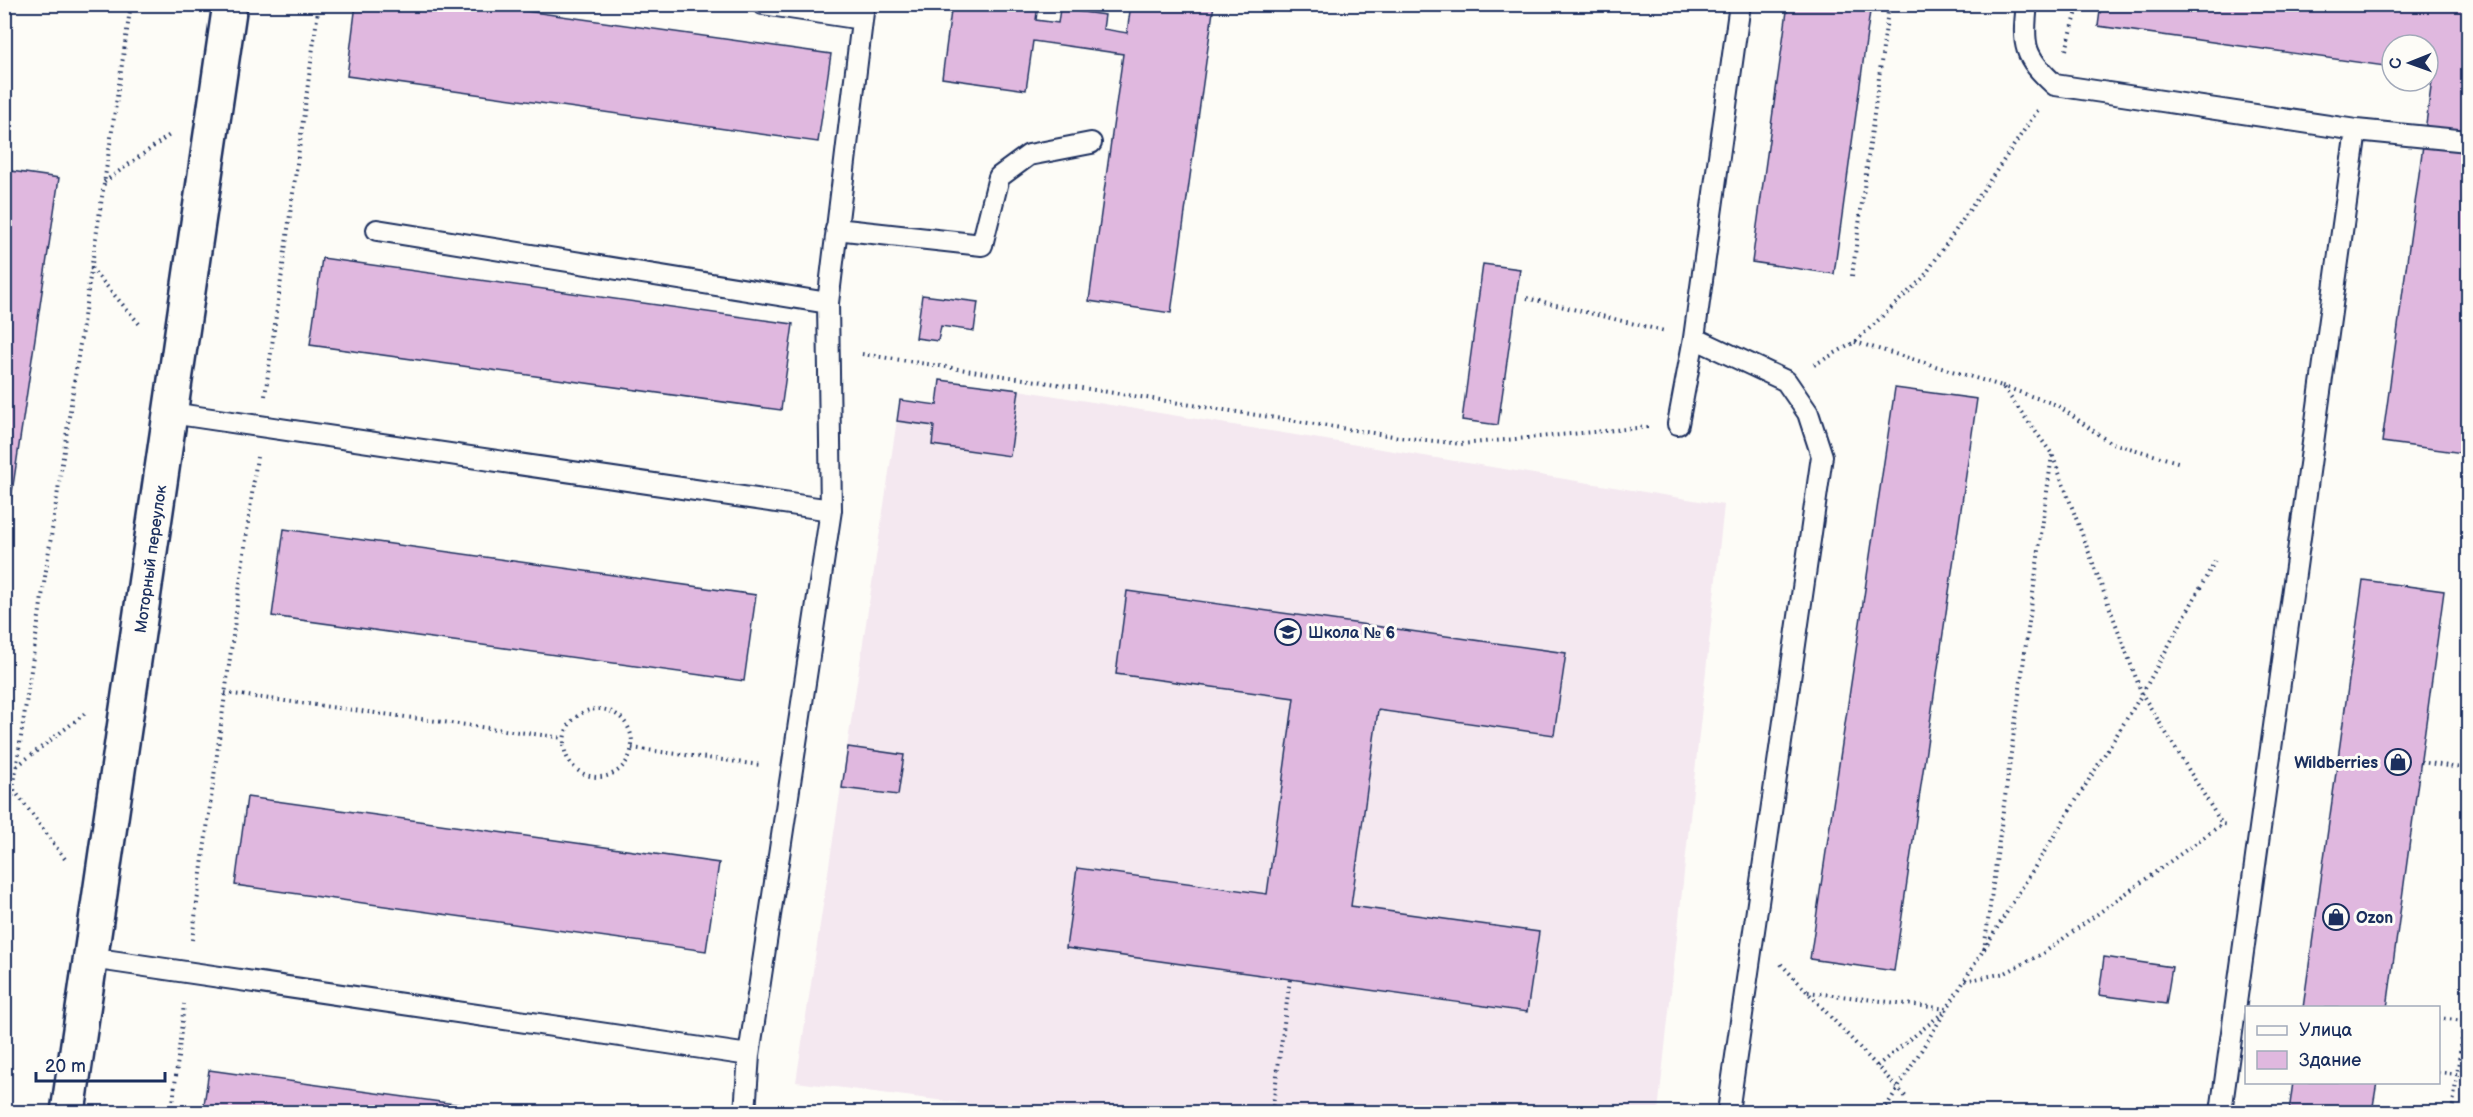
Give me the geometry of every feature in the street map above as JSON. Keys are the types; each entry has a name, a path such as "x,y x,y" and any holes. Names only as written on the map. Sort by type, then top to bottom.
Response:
{"street":[{"name":"Моторный переулок","path":"68,1113 230,4"}],"lane":[{"path":"745,1113 749,1055 790,769 831,510 828,303 863,12 763,4"},
{"path":"1678,424 1694,338 1740,4"},
{"path":"2027,4 2023,36 2034,66 2055,85 2356,130 2469,141"},
{"path":"2222,1113 2356,130"},
{"path":"837,229 982,245 999,177 1029,155 1090,143"},
{"path":"377,230 828,303"},
{"path":"1694,338 1786,381 1808,413 1822,456 1728,1113"},
{"path":"171,413 831,510"},
{"path":"91,958 749,1055"}],"path":[{"path":"4,850 130,4"},
{"path":"172,1113 187,972 318,4"},
{"path":"1852,276 1889,4"},
{"path":"1786,381 1856,342 1923,278 2055,85 2079,4"},
{"path":"104,183 216,102"},
{"path":"91,268 177,369"},
{"path":"1527,298 1694,338"},
{"path":"1856,342 2057,405 2109,442 2181,463"},
{"path":"829,350 1399,437 1461,444 1678,424"},
{"path":"2002,386 2052,454 2142,694 2222,824"},
{"path":"1983,951 2052,454"},
{"path":"1883,1113 2142,694 2215,561"},
{"path":"17,767 132,677"},
{"path":"225,693 564,738"},
{"path":"595,709 610,711 623,719 631,732 632,748 627,762 616,772 601,777 586,775 573,767 566,753 564,738 570,724 581,714 595,709"},
{"path":"632,748 790,769"},
{"path":"2421,762 2469,769"},
{"path":"14,790 99,905"},
{"path":"1965,981 2005,973 2042,954 2222,824 2260,829"},
{"path":"1754,935 1906,1097"},
{"path":"1272,1113 1290,979"},
{"path":"1808,992 1947,1010"},
{"path":"2452,1113 2469,994"},
{"path":"1877,1066 1947,1010"},
{"path":"2440,1018 2465,1021"},
{"path":"2440,1072 2457,1074"}],"shaded area":[{"name":"Школа № 6","path":"940,380 1019,390 1724,505 1658,1112 1031,1112 796,1082 900,400 937,405"}],"building":[{"path":"356,4 476,4 831,54 818,142 347,76"},
{"path":"952,4 1038,4 1036,20 1058,23 1060,9 1105,15 1103,29 1127,33 1131,4 1214,4 1171,313 1089,301 1123,54 1033,41 1026,90 942,78"},
{"path":"1788,4 1871,4 1834,274 1752,262"},
{"path":"2101,4 2468,4 2468,416 2463,453 2382,442 2430,93 2440,93 2440,33 2380,33 2380,65 2098,26"},
{"path":"4,170 59,178 4,546"},
{"path":"322,258 793,324 781,410 310,345"},
{"path":"1483,264 1520,269 1498,425 1462,420"},
{"path":"922,295 978,302 974,331 941,326 938,341 916,338"},
{"path":"940,380 1019,390 1010,456 932,445 934,426 897,421 900,400 937,405"},
{"path":"1895,388 1977,399 1894,971 1810,959"},
{"path":"284,529 756,595 744,681 272,616"},
{"path":"2363,580 2444,591 2387,1006 2303,1006"},
{"path":"1127,591 1566,653 1554,735 1378,710 1351,906 1539,932 1527,1012 1066,948 1077,868 1267,894 1294,698 1116,674"},
{"path":"848,747 904,755 898,795 842,788"},
{"path":"247,797 719,863 706,951 235,885"},
{"path":"2104,957 2172,967 2166,1004 2099,995"},
{"path":"209,1070 513,1112 203,1112"},
{"path":"2293,1084 2377,1084 2372,1112 2289,1112"}],"place":[{"name":"Школа № 6","path":"1288,632"},
{"name":"Wildberries","path":"2398,762"},
{"name":"Ozon","path":"2336,917"}]}
